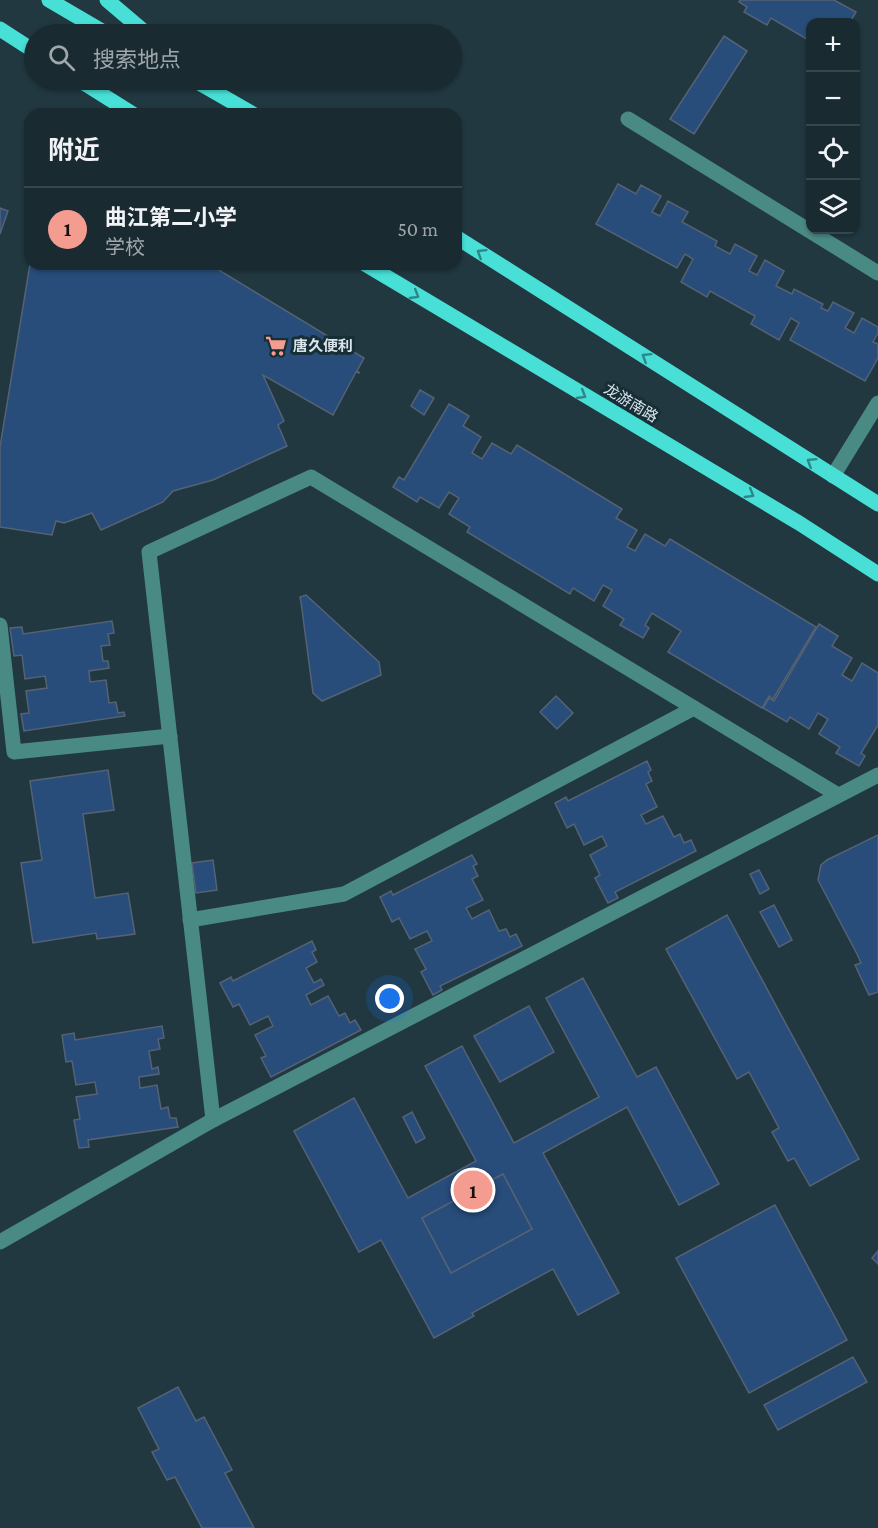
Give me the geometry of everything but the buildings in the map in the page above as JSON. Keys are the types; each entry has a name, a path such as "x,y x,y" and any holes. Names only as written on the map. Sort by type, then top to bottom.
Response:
{"main road":[{"path":"49,0 90,24"},
{"path":"107,0 135,24"},
{"path":"0,28 24,44"},
{"path":"95,90 123,108"},
{"path":"213,90 243,108"},
{"path":"462,241 878,504"},
{"name":"龙游南路","path":"375,270 798,523 878,574"}],"street":[{"path":"628,119 878,273"},
{"path":"833,476 878,403"},
{"path":"213,1120 148,552 311,477 838,795"},
{"path":"0,625 14,752 170,736"},
{"path":"190,920 344,894 694,708"},
{"path":"0,1242 213,1120 878,775"}],"place":[{"name":"唐久便利","path":"276,346"},
{"name":"曲江第二小学","path":"473,1190"}]}
